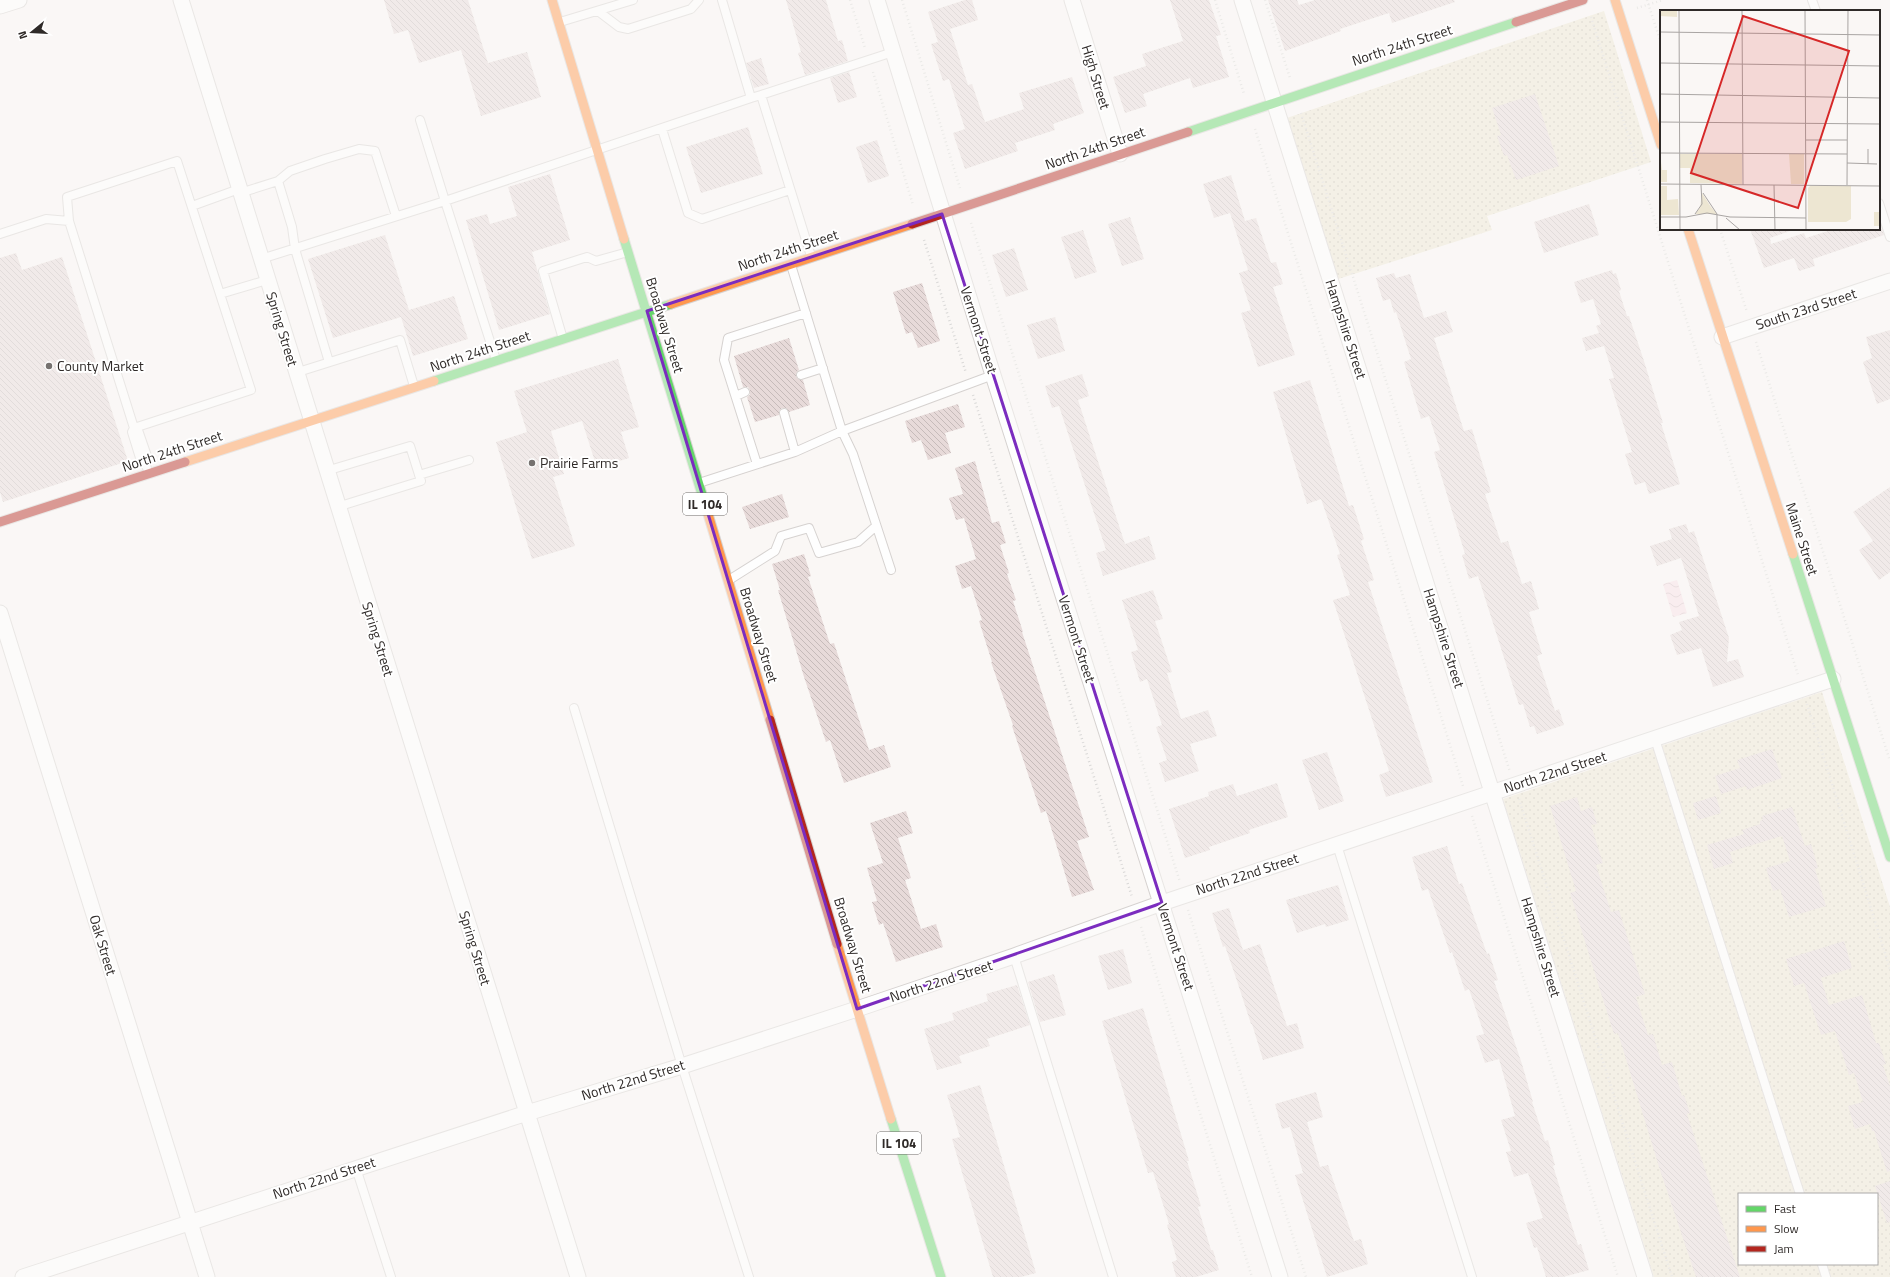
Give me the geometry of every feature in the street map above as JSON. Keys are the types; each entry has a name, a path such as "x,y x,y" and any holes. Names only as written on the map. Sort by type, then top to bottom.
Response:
{"main road":[{"name":"Broadway Street","path":"552,0 857,1009 941,1277"},
{"name":"North 24th Street","path":"0,522 791,264 1583,0"},
{"path":"1615,0 1660,142"},
{"name":"Maine Street","path":"1688,230 1890,857"}],"street":[{"path":"0,6 19,0"},
{"name":"Spring Street","path":"181,0 310,421 578,1277"},
{"name":"Vermont Street","path":"876,0 942,214 1280,1277"},
{"name":"High Street","path":"1072,0 1120,154"},
{"name":"Hampshire Street","path":"1242,0 1645,1277"},
{"name":"South 23rd Street","path":"1722,337 1890,281"},
{"name":"Oak Street","path":"0,613 207,1277"},
{"name":"North 22nd Street","path":"23,1277 527,1113 682,1066 857,1009 1014,956 1162,903 1833,679"}],"lane":[{"path":"559,22 633,0"},
{"path":"598,11 619,27 628,29 691,9 699,0"},
{"path":"722,0 752,98"},
{"path":"1812,0 1816,10"},
{"path":"261,259 445,202 893,52"},
{"path":"761,95 811,257"},
{"path":"420,120 496,360"},
{"path":"662,129 688,213 702,219 790,190"},
{"path":"192,206 278,181 290,171 359,149 375,151 396,216"},
{"path":"134,428 251,390 177,161 67,197 69,221 134,428 132,432 141,461 145,464 149,474"},
{"path":"278,181 329,362"},
{"path":"1880,206 1890,237"},
{"path":"0,234 46,219 69,221"},
{"path":"563,339 543,270 587,257 596,261 628,252"},
{"path":"791,264 842,431 853,454 891,570"},
{"path":"220,294 267,280"},
{"path":"757,464 724,360 728,338 806,313"},
{"path":"296,372 400,340 414,387"},
{"path":"801,375 823,368"},
{"path":"699,483 795,452 842,431 993,375"},
{"path":"736,396 745,392"},
{"path":"784,413 795,452"},
{"path":"326,471 410,446 421,481 337,507"},
{"path":"419,475 469,460"},
{"path":"728,580 775,551 781,536 809,528 819,553 858,542 876,526"},
{"path":"574,708 682,1066 749,1277"},
{"path":"1655,739 1800,1193"},
{"path":"1337,845 1472,1277"},
{"path":"1014,956 1113,1277"},
{"path":"356,1168 391,1277"},
{"path":"1822,1265 1826,1277"}],"path":[{"path":"850,0 918,221 1252,1277"},
{"path":"902,0 1184,896 1306,1277"},
{"path":"1214,0 1618,1277"},
{"path":"1265,0 1672,1277"},
{"path":"1647,0 1660,40"},
{"path":"1620,14 1663,0"},
{"path":"1590,15 1890,969"},
{"path":"1720,230 1890,761"}],"highlighted area":[{"path":"942,214 1162,903 857,1009 647,311"}],"shaded area":[{"path":"1604,11 1651,162 1487,216 1492,230 1335,280 1284,119"},
{"path":"1822,692 1890,907 1890,1277 1654,1277 1503,799"}],"water":[{"path":"1677,580 1687,613 1673,617 1663,584"}],"building":[{"path":"384,0 468,0 488,63 527,52 541,97 481,116 461,50 419,63 408,30 394,34"},
{"path":"786,0 826,0 838,41 842,40 848,61 805,75 798,53 801,52"},
{"path":"965,0 972,0 978,20 950,29 968,85 972,84 985,122 1024,109 1019,93 1072,77 1084,113 1053,124 1055,130 1015,143 1018,151 965,169 953,133 965,129 949,79 943,81 931,44 938,42 928,12"},
{"path":"1170,0 1209,0 1221,35 1216,36 1229,77 1193,88 1190,78 1143,94 1147,106 1125,113 1113,77 1146,66 1142,54 1183,41"},
{"path":"1268,0 1297,0 1299,5 1315,0 1454,0 1455,2 1392,23 1389,13 1340,29 1341,31 1285,51"},
{"path":"761,58 769,84 754,88 746,63"},
{"path":"849,72 857,97 838,103 830,78"},
{"path":"1535,94 1559,166 1516,180 1507,155 1504,156 1497,136 1501,135 1492,108"},
{"path":"748,127 763,174 701,193 686,147"},
{"path":"877,140 889,176 868,183 856,147"},
{"path":"550,174 570,240 532,252 550,314 499,330 466,220 487,214 490,224 517,216 508,187"},
{"path":"1231,175 1245,221 1256,218 1271,263 1276,262 1283,284 1273,287 1295,355 1258,367 1241,313 1251,310 1239,273 1248,270 1230,213 1214,218 1203,184"},
{"path":"1589,204 1599,235 1544,253 1534,222"},
{"path":"1130,217 1144,259 1122,266 1108,224"},
{"path":"1882,229 1884,235 1813,259 1815,266 1799,271 1794,258 1764,268 1750,230 1790,230 1770,238 1771,244 1804,233 1806,238 1831,230"},
{"path":"1083,230 1097,272 1075,279 1061,237"},
{"path":"385,235 409,310 454,296 468,339 413,356 401,317 333,338 308,259"},
{"path":"1014,248 1028,290 1006,297 992,255"},
{"name":"County Market","path":"16,253 22,270 62,257 128,461 3,502 0,492 0,258"},
{"path":"1612,270 1613,274 1616,273 1621,290 1619,291 1644,361 1680,484 1649,494 1645,482 1635,485 1625,454 1632,452 1609,379 1614,378 1604,346 1586,351 1582,338 1599,333 1596,326 1601,324 1593,299 1581,303 1574,282"},
{"path":"1394,273 1396,278 1410,274 1424,318 1446,311 1453,332 1434,338 1464,431 1472,429 1491,492 1485,494 1501,543 1508,541 1522,584 1531,581 1539,609 1529,612 1542,654 1537,656 1555,711 1559,709 1564,725 1537,734 1534,726 1530,727 1523,704 1519,705 1478,576 1469,579 1462,555 1465,554 1434,452 1440,450 1429,416 1421,419 1404,362 1411,359 1396,312 1394,313 1390,299 1383,301 1376,278"},
{"path":"922,283 940,341 918,348 912,332 906,334 893,292"},
{"path":"1055,317 1065,351 1038,359 1027,325"},
{"path":"1890,330 1890,399 1877,404 1863,362 1872,358 1866,337"},
{"path":"789,338 799,370 796,376 798,379 803,380 810,405 789,412 786,408 782,408 779,411 779,415 755,422 747,397 750,395 750,390 748,387 743,387 734,356"},
{"name":"Prairie Farms","path":"618,359 639,427 621,432 629,458 597,468 582,421 551,431 564,474 553,477 575,546 532,559 496,442 527,432 514,391"},
{"path":"1082,374 1089,396 1078,400 1125,544 1149,536 1156,559 1103,576 1096,553 1106,550 1059,406 1052,408 1045,386"},
{"path":"1310,380 1349,506 1353,505 1364,539 1361,541 1374,580 1368,582 1433,782 1386,797 1379,775 1389,771 1333,600 1350,595 1337,555 1340,554 1321,499 1307,504 1273,392"},
{"path":"958,404 965,427 945,433 951,453 928,460 921,440 912,443 905,421"},
{"path":"975,461 992,523 999,521 1006,543 1000,545 1009,573 1007,574 1016,600 1013,601 1089,837 1077,841 1094,890 1072,897 1046,811 1041,813 991,662 979,621 982,620 971,586 962,589 955,566 976,559 964,518 956,520 949,498 963,494 955,468"},
{"path":"1890,487 1890,572 1879,580 1859,550 1873,541 1853,512"},
{"path":"782,494 789,517 750,529 742,507"},
{"path":"1686,524 1689,533 1694,531 1729,638 1727,662 1738,659 1744,677 1713,687 1701,648 1677,655 1670,635 1682,630 1679,622 1699,616 1681,558 1657,566 1650,546 1672,539 1669,529"},
{"path":"804,554 811,576 808,577 830,644 834,643 869,750 884,745 891,767 844,783 830,740 826,742 804,677 778,590 780,590 772,564"},
{"path":"1153,590 1163,619 1155,621 1172,672 1167,673 1181,719 1208,710 1217,736 1190,744 1199,771 1165,782 1159,763 1167,760 1156,727 1162,725 1147,679 1140,682 1131,652 1138,650 1122,600"},
{"path":"1772,749 1782,778 1747,790 1746,786 1721,794 1715,776 1740,768 1737,760"},
{"path":"1327,752 1344,801 1319,810 1302,760"},
{"path":"1277,783 1288,817 1249,830 1250,833 1209,847 1210,850 1185,858 1169,809 1209,796 1208,792 1233,784 1237,796"},
{"path":"1716,796 1721,813 1698,820 1693,803"},
{"path":"1577,797 1581,811 1592,807 1597,824 1591,825 1603,863 1596,865 1611,912 1619,910 1645,994 1636,997 1648,1035 1653,1034 1662,1065 1672,1062 1682,1096 1684,1095 1690,1113 1687,1114 1740,1277 1696,1277 1660,1170 1618,1033 1614,1034 1570,893 1576,891 1550,806"},
{"path":"1792,807 1805,846 1811,844 1818,868 1815,869 1826,906 1789,917 1780,889 1773,891 1766,868 1790,861 1782,836 1730,852 1733,863 1714,869 1707,845 1744,834 1742,830 1760,824 1760,821 1763,819 1762,816"},
{"path":"906,811 913,833 898,838 911,878 905,880 921,929 936,924 943,947 896,962 883,923 879,925 872,902 877,901 867,868 883,863 870,823"},
{"path":"1447,846 1459,884 1462,883 1487,954 1489,953 1498,980 1494,981 1522,1064 1532,1102 1545,1141 1548,1140 1555,1165 1553,1166 1578,1245 1581,1244 1589,1270 1563,1277 1546,1277 1537,1247 1534,1248 1526,1223 1543,1218 1528,1173 1514,1177 1506,1152 1511,1151 1501,1120 1515,1116 1499,1059 1485,1063 1476,1036 1484,1034 1469,989 1465,991 1428,889 1422,891 1412,857"},
{"path":"1338,885 1349,920 1326,927 1325,924 1297,933 1286,900"},
{"path":"1229,908 1243,950 1260,944 1287,1026 1297,1023 1304,1048 1263,1060 1225,946 1223,947 1212,913"},
{"path":"1844,941 1852,968 1821,978 1829,1005 1862,995 1876,1043 1879,1043 1886,1064 1883,1065 1890,1086 1890,1171 1887,1172 1874,1131 1872,1131 1870,1124 1855,1129 1848,1106 1863,1102 1854,1073 1849,1075 1835,1031 1821,1035 1804,983 1794,986 1786,959"},
{"path":"1123,949 1132,983 1108,990 1098,956"},
{"path":"1054,974 1066,1015 1040,1022 1028,982"},
{"path":"1017,985 1030,1025 987,1039 990,1046 959,1056 962,1063 937,1070 924,1029 954,1020 952,1013 988,1001 986,994"},
{"path":"1143,1008 1189,1161 1187,1161 1201,1206 1198,1207 1211,1250 1213,1250 1219,1270 1196,1277 1176,1277 1172,1262 1177,1260 1167,1225 1169,1224 1153,1172 1148,1173 1102,1021"},
{"path":"980,1085 1036,1273 1021,1277 993,1277 952,1139 960,1137 947,1095"},
{"path":"1316,1092 1323,1117 1307,1122 1320,1167 1328,1165 1354,1241 1361,1239 1368,1264 1327,1277 1295,1175 1303,1173 1290,1127 1282,1129 1275,1104"},
{"path":"1890,1181 1890,1222 1887,1223 1875,1186"}],"traffic: fast":[{"path":"1188,132 1516,22"},
{"path":"624,239 704,501"},
{"path":"434,381 671,304"},
{"path":"1793,554 1890,857"},
{"path":"891,1119 941,1277"}],"traffic: slow":[{"path":"552,0 624,239"},
{"path":"1615,0 1660,142"},
{"path":"671,304 912,224"},
{"path":"1688,230 1793,554"},
{"path":"185,462 434,381"},
{"path":"704,501 770,720"},
{"path":"837,944 891,1119"}],"traffic: jam":[{"path":"1516,22 1583,0"},
{"path":"912,224 1188,132"},
{"path":"0,522 185,462"},
{"path":"770,720 837,944"}],"place":[{"name":"County Market","path":"49,366"},
{"name":"Prairie Farms","path":"532,463"}]}
